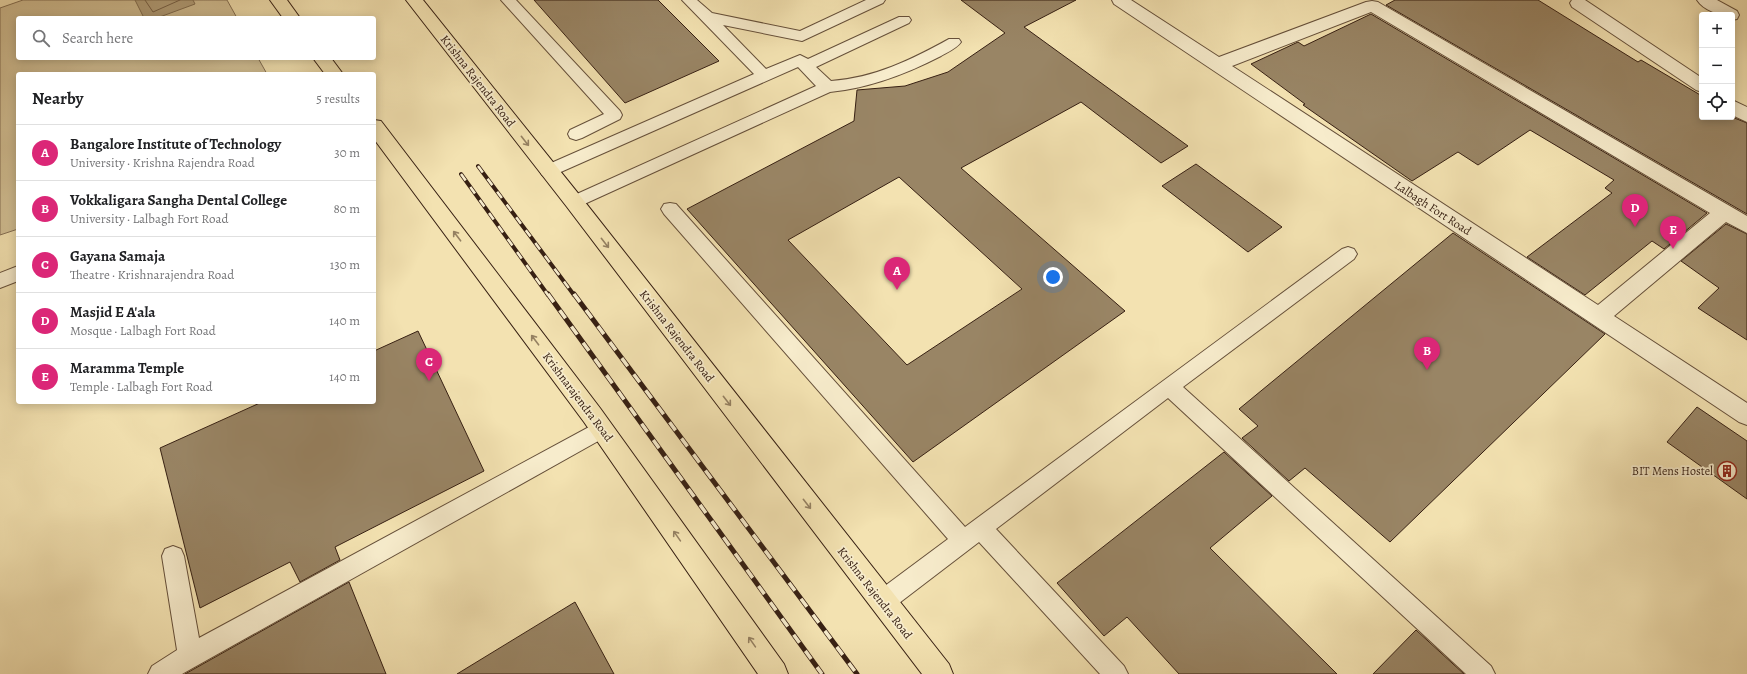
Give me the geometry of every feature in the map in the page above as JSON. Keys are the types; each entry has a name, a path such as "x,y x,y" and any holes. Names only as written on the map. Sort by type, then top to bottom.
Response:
{"main road":[{"path":"278,0 290,16"},
{"name":"Krishna Rajendra Road","path":"414,0 574,202 939,674"},
{"path":"324,60 332,72"},
{"name":"Krishnarajendra Road","path":"376,129 602,429 774,674"}],"street":[{"name":"Lalbagh Fort Road","path":"1120,0 1747,415"},
{"path":"1705,0 1726,12"},
{"path":"1216,64 1369,3 1747,225"},
{"path":"1578,3 1699,84"},
{"path":"1735,17 1747,24"},
{"path":"1735,108 1747,116"},
{"path":"1598,317 1724,212"}],"lane":[{"path":"508,0 614,115 576,134"},
{"path":"689,0 764,76"},
{"path":"707,17 802,36 878,0"},
{"path":"805,66 904,20"},
{"path":"574,202 827,87 844,86 879,78 934,54 954,42"},
{"path":"548,170 800,60 827,87"},
{"path":"670,209 963,541"},
{"path":"882,602 1169,386 1348,254"},
{"path":"0,281 16,274"},
{"path":"1169,386 1483,674"},
{"path":"160,674 602,429"},
{"path":"981,528 1116,674"},
{"path":"173,556 190,656"}],"shaded area":[{"path":"23,0 227,0 236,16 16,16 16,60 259,60 266,72 16,72 16,230 0,235 0,8"}],"water":[{"path":"135,0 193,0 195,4 162,16 143,16"}],"building":[{"path":"534,0 658,0 719,61 625,103"},
{"path":"961,0 1076,0 1024,27 1188,146 1161,163 1081,102 961,168 1125,311 913,462 687,209 854,121 857,90 905,86 948,72 1005,33","holes":["899,177 1022,289 907,365 788,240"]},
{"path":"1395,0 1538,0 1638,62 1641,60 1699,94 1699,120 1735,120 1735,118 1747,123 1747,214 1386,5"},
{"path":"1371,14 1707,213 1664,249 1652,241 1585,295 1527,257 1612,193 1605,188 1614,180 1530,130 1478,165 1458,152 1412,181 1303,105 1305,104 1251,64 1298,42 1304,46"},
{"path":"1196,164 1282,227 1248,252 1162,186"},
{"path":"1726,224 1747,234 1747,340 1698,308 1719,288 1681,261"},
{"path":"1453,233 1605,334 1390,542 1305,468 1289,481 1242,438 1258,426 1239,409"},
{"path":"418,331 484,471 335,547 340,560 300,582 290,562 200,608 160,448 258,404 376,404 376,350"},
{"name":"BIT Mens Hostel","path":"1697,407 1747,441 1747,499 1667,442"},
{"path":"1224,452 1272,496 1210,548 1337,674 1179,674 1127,617 1104,636 1057,583"},
{"path":"349,582 386,674 185,674"},
{"path":"575,602 614,674 457,674"},
{"path":"1416,630 1464,674 1373,674"}],"railway":[{"path":"478,166 574,295"},
{"path":"461,174 548,295"},
{"path":"548,294 822,674"},
{"path":"574,294 857,674"}],"place":[{"name":"Masjid E A'ala","path":"1635,227"},
{"name":"Maramma Temple","path":"1673,249"},
{"name":"Bangalore Institute of Technology","path":"897,290"},
{"name":"Vokkaligara Sangha Dental College","path":"1427,370"},
{"name":"Gayana Samaja","path":"429,381"},
{"name":"BIT Mens Hostel","path":"1727,471"}]}
